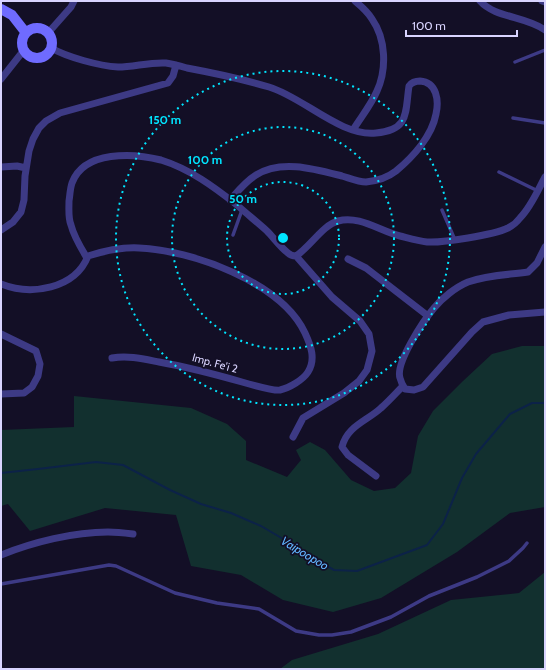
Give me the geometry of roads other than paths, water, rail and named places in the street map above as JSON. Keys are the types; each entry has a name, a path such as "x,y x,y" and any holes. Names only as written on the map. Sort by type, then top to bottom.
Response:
{"main road":[{"path":"1,9 12,15 26,33"},
{"path":"39,29 48,33 52,40 51,48 47,54 36,58 29,56 24,50 22,43 26,33 30,30 39,29"}],"street":[{"path":"48,33 71,7 74,1"},
{"path":"353,130 376,94 383,71 383,47 379,32 371,17 355,1"},
{"path":"480,1 486,7 532,23 545,30"},
{"path":"51,48 69,56 103,65 116,66 152,63 176,65 203,70 270,87 292,96 343,126 364,133 375,134 388,131 400,124 404,119 409,86 412,83 420,81 428,83 433,87 437,101 436,115 428,135 414,154 396,171 384,179 364,182 302,166 272,168 256,174 230,200"},
{"path":"1,79 24,50"},
{"path":"1,230 13,222 21,212 24,200 26,168 33,139 39,128 46,121 60,113 168,83 174,76 176,65"},
{"path":"1,284 22,290 34,290 50,287 70,279 84,265 87,258 71,226 69,207 70,192 72,182 78,172 96,160 108,156 137,156 160,160 196,175 242,210 289,254 296,256 332,297 360,321 369,334 372,351 367,370 360,381 344,393 303,418 293,437"},
{"path":"1,167 17,166 26,168"},
{"path":"296,256 326,228 337,221 348,219 399,236 427,242 455,240 494,233 508,227 520,218 538,191 545,177"},
{"path":"545,247 536,263 528,272 492,275 468,282 454,290 434,307 405,353 400,368 399,378 405,389 414,390 423,387 472,332 483,322 509,315 545,312"},
{"name":"Imp. Fe'i 2","path":"87,258 88,256 106,251 139,248 184,255 213,263 254,283 278,300 302,327 309,341 313,360 308,373 305,376 279,390 191,368 128,356 112,358"},
{"path":"348,259 366,268 428,316"},
{"path":"1,334 36,351 40,364 38,376 32,387 24,393 1,394"},
{"path":"376,476 348,455 342,446 344,438 352,429 380,409 404,386"},
{"path":"1,555 13,550 70,535 110,532 133,534"}],"lane":[{"path":"516,62 545,50"},
{"path":"513,118 545,123"},
{"path":"499,172 538,191"},
{"path":"233,235 242,210"},
{"path":"442,210 455,240"},
{"path":"1,584 110,564 175,593 217,603 259,609 296,630 319,635 332,635 351,632 391,617 429,596 477,577 509,561 527,543"}],"waterway":[{"name":"Vaipoopoo","path":"1,473 96,462 123,465 170,490 201,504 231,513 261,526 334,570 357,571 427,545 443,524 462,478 476,454 510,414 532,403 545,403"}]}
